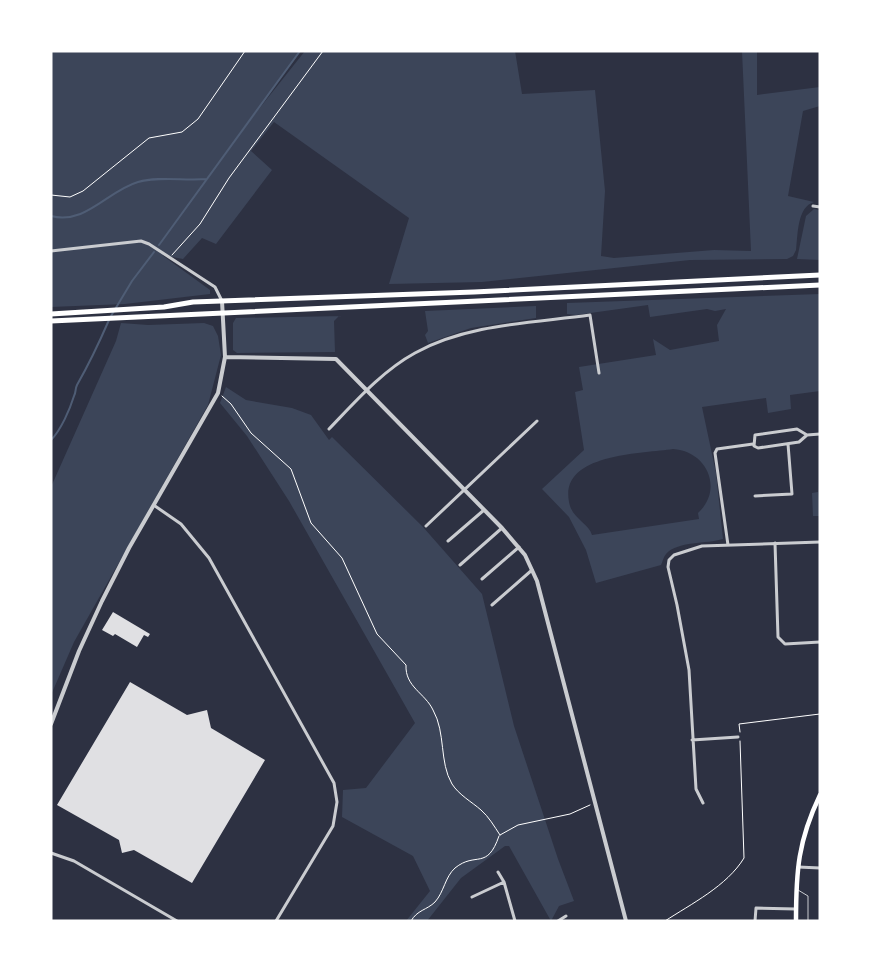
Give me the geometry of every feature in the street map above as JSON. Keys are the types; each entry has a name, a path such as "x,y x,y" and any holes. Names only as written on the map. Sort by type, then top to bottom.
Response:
{"main road":[{"path":"51,314 222,301 474,292 820,275"},
{"path":"51,321 820,285"},
{"path":"796,921 798,867 802,836 820,795"}],"street":[{"path":"813,206 820,207"},
{"path":"51,251 142,241 170,258 216,287 222,301 225,357 218,393 155,506 129,548 102,601 79,651 51,724"},
{"path":"329,429 368,390 413,354 439,341 474,331 590,315 599,373"},
{"path":"225,357 336,360 368,390 519,547 533,570 626,921"},
{"path":"426,526 537,421"},
{"path":"753,444 755,435 797,429 807,435 820,434"},
{"path":"728,545 715,453 717,449 753,444 758,448 788,444 799,442 807,435"},
{"path":"755,496 792,494 788,444"},
{"path":"155,506 181,524 209,558 334,782 337,802 333,826 276,921"},
{"path":"448,541 484,510"},
{"path":"460,565 502,528"},
{"path":"703,803 696,789 689,670 668,567 669,560 674,555 689,549 728,545 820,542"},
{"path":"775,543 778,637 785,644 820,642"},
{"path":"482,580 519,547"},
{"path":"492,605 533,570"},
{"path":"692,740 738,737"},
{"path":"51,853 74,861 177,921"},
{"path":"798,867 820,868"},
{"path":"498,872 504,882 515,921"},
{"path":"472,897 504,882"},
{"path":"756,921 756,908 796,909"},
{"path":"558,921 566,916"}],"lane":[{"path":"797,889 808,896 808,921"}],"path":[{"path":"51,195 70,197 84,191 149,138 182,132 198,119 245,51"},
{"path":"170,258 200,224 229,178 323,51"},
{"path":"218,393 231,404 252,433 291,468 312,523 342,558 377,634 406,665 406,676 410,684 434,710 450,781 458,792 486,814 500,835"},
{"path":"665,921 714,888 738,868 744,858 739,724 820,714"},
{"path":"411,921 418,911 435,901 454,868 485,858 493,852 500,835 518,825 570,814 595,802"}],"shaded area":[{"path":"51,51 301,51 236,138 305,51 515,51 522,94 595,90 605,191 601,256 614,258 714,250 751,251 742,51 757,51 757,95 820,87 820,106 803,111 788,196 814,202 804,209 801,215 796,250 793,256 787,259 690,260 482,282 389,284 409,218 274,122 251,151 272,170 216,244 202,238 183,259 162,255 210,290 210,294 125,304 51,307"},
{"path":"814,209 820,210 820,260 797,259 806,216"},
{"path":"820,294 820,391 790,395 791,409 768,413 766,398 702,407 716,473 723,539 677,547 666,554 661,565 596,583 586,550 569,517 542,489 584,450 575,392 583,390 579,367 656,355 653,339 670,350 719,341 717,325 726,309 715,311 707,309 650,317 648,305 576,315 567,314 567,303","holes":["673,449 685,451 695,456 708,473 710,493 706,503 698,513 699,519 592,535 572,511 569,489 575,475 588,466 604,459 622,455"]},
{"path":"536,306 536,318 471,328 428,343 425,335 428,331 425,311"},
{"path":"339,316 334,321 335,352 237,353 233,350 233,323 236,318"},
{"path":"121,323 148,325 204,323 213,326 218,336 221,355 208,405 74,642 51,695 51,487 116,341"},
{"path":"226,387 246,400 292,408 311,415 329,440 332,437 423,527 482,594 514,726 558,859 574,901 559,906 551,921 509,846 505,846 461,878 427,921 406,921 430,891 413,856 342,817 343,790 366,788 415,723 289,501 247,436 220,403"},
{"path":"818,483 820,516 813,516 812,493 818,492"}],"building":[{"path":"113,612 150,634 148,637 144,635 137,647 115,634 113,636 102,630"},
{"path":"130,682 187,715 207,710 211,728 265,760 192,883 134,850 122,853 119,840 57,805"}],"waterway":[{"path":"159,245 300,51"},
{"path":"51,216 75,216 86,212 127,186 146,180 207,179"},
{"path":"111,316 132,281 154,252"},
{"path":"51,440 65,419 77,385 109,320"}]}
